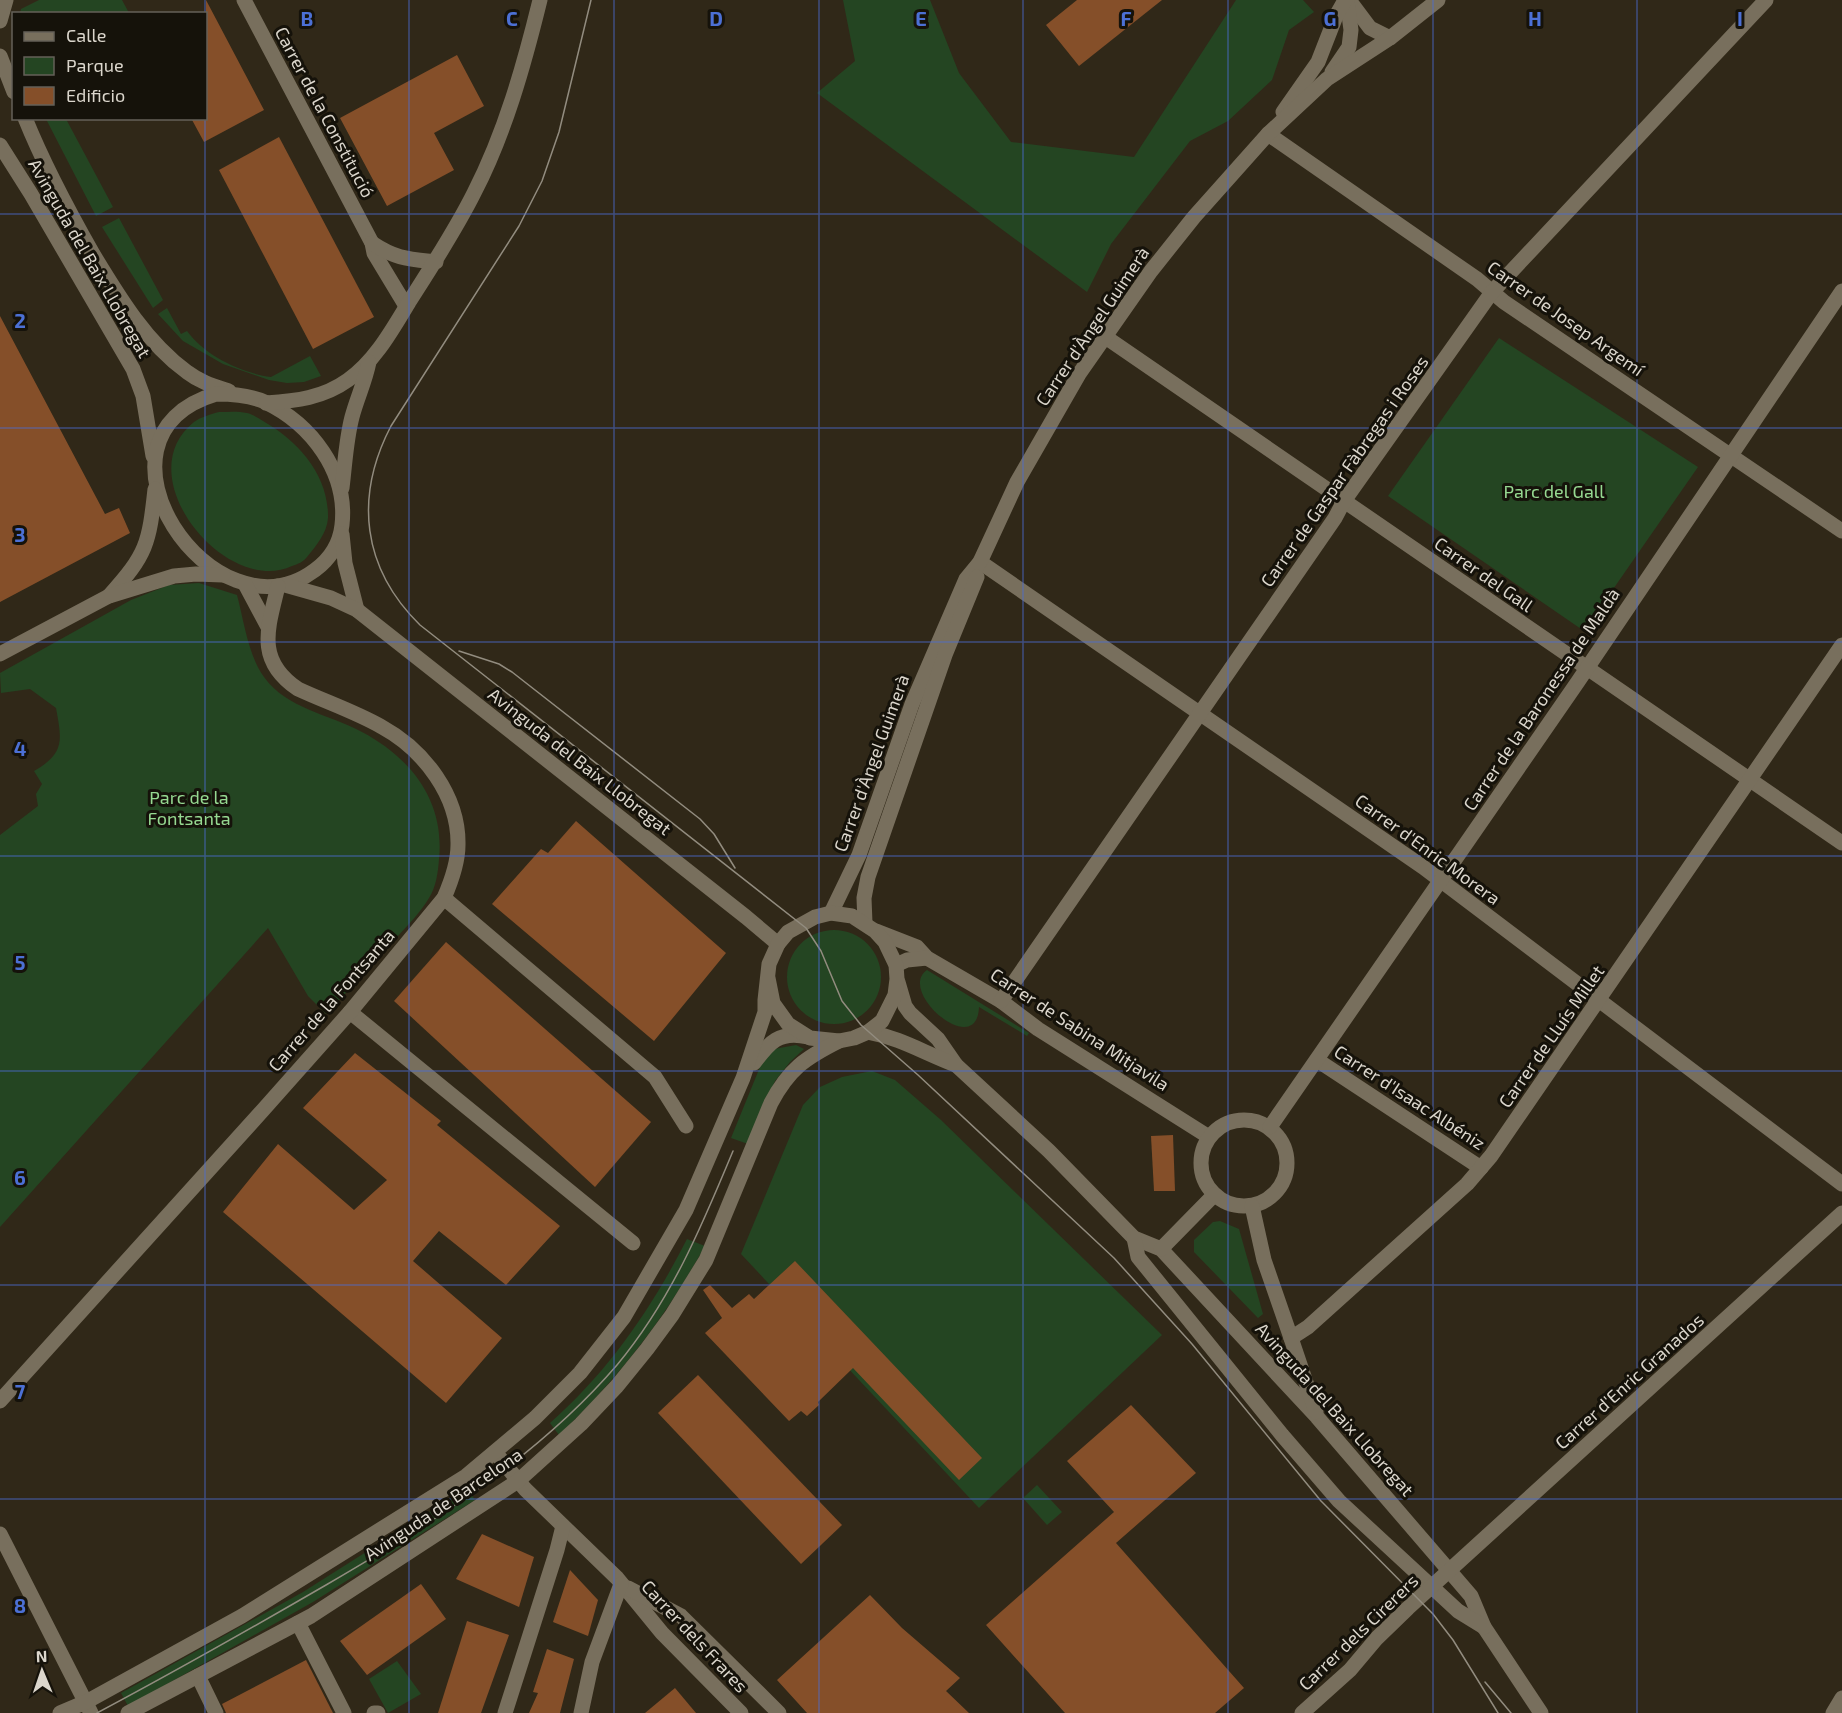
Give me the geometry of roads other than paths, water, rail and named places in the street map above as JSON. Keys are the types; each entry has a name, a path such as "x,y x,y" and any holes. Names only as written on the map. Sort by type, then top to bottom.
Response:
{"street":[{"path":"0,21 6,0"},
{"name":"Carrer de la Constitució","path":"244,0 372,243 374,253 406,306"},
{"path":"266,403 313,398 349,380 369,362 436,262 475,192 496,143 525,61 540,0"},
{"path":"1347,0 1370,28 1390,38"},
{"path":"1327,79 1349,47 1351,30 1347,0"},
{"name":"Carrer d'Àngel Guimerà","path":"1268,135 1318,62 1336,16 1347,0"},
{"name":"Carrer d'Àngel Guimerà","path":"870,927 864,897 868,877 945,655 976,582 980,562 1017,482 1054,414 1104,336 1151,271 1194,217 1268,135 1327,79 1390,38 1438,0"},
{"name":"Carrer de Gaspar Fàbregas i Roses","path":"1001,1001 1335,518 1344,501 1492,292 1766,0"},
{"path":"0,56 12,87"},
{"name":"Avinguda del Baix Llobregat","path":"26,120 41,158 76,224 113,288 137,323 149,338 187,372 205,384 238,394"},
{"name":"Carrer de Josep Argemí","path":"1268,135 1477,279 1492,292 1842,531"},
{"name":"Avinguda del Baix Llobregat","path":"0,145 134,369 143,396 154,465"},
{"path":"372,243 402,259 436,262"},
{"name":"Carrer de la Baronessa de Maldà","path":"1270,1127 1587,668 1842,291"},
{"name":"Carrer del Gall","path":"1104,336 1842,843"},
{"path":"155,484 160,503 180,537 193,552 224,575 245,584 266,587 306,578 322,565 336,548 341,531 346,447 352,415 365,383 369,362"},
{"path":"110,596 130,573 146,544 150,530 155,484 154,465 158,443 166,425 197,399 216,394 238,394 266,403 296,422 311,437 334,472 342,494"},
{"path":"341,531 345,563 357,610"},
{"name":"Carrer d'Àngel Guimerà","path":"831,913 859,855 912,704 933,652 966,579 980,562"},
{"name":"Carrer d'Enric Morera","path":"980,562 1440,880 1842,1184"},
{"path":"0,654 110,596 174,576 224,575"},
{"name":"Carrer de la Fontsanta","path":"245,584 268,627"},
{"name":"Avinguda del Baix Llobregat","path":"282,585 331,598 357,610 778,944"},
{"name":"Carrer de la Fontsanta","path":"0,1401 350,1012 444,898 455,865 458,847 457,831 450,802 437,777 404,741 382,727 298,689 286,681 274,667 268,652 268,627 282,585"},
{"name":"Carrer de Lluís Millet","path":"1291,1338 1308,1327 1467,1184 1491,1156 1842,645"},
{"path":"444,898 655,1077 686,1126"},
{"path":"831,913 852,916 870,927 885,942 896,972 895,995 882,1021 868,1032 839,1041 810,1038 798,1034 773,1041 761,1051 743,1078 765,1012 769,964 778,944 788,932 815,916 831,913"},
{"name":"Carrer de Sabina Mitjavila","path":"870,927 917,947 927,958 1001,1001 1038,1029 1209,1137"},
{"path":"896,972 907,960 927,958"},
{"name":"Avinguda del Baix Llobregat","path":"896,972 905,1006 938,1039 956,1065 1048,1151 1134,1238 1161,1249 1317,1417 1441,1579 1458,1611 1484,1628"},
{"path":"768,978 773,1003 788,1024 810,1038"},
{"path":"350,1012 633,1244"},
{"name":"Avinguda del Baix Llobregat","path":"868,1032 890,1036 926,1054 956,1065"},
{"name":"Avinguda de Barcelona","path":"128,1713 298,1623 518,1481 581,1424 617,1386 647,1349 672,1315 706,1260 771,1102 782,1082 798,1065 839,1041"},
{"name":"Carrer d'Isaac Albéniz","path":"1317,1060 1481,1168"},
{"name":"Avinguda de Barcelona","path":"60,1713 88,1707 252,1610 466,1476 535,1418 580,1373 624,1317 686,1210 743,1078"},
{"path":"1238,1120 1250,1120 1270,1127 1283,1143 1287,1153 1287,1176 1281,1188 1268,1200 1252,1206 1241,1207 1225,1203 1207,1186 1202,1173 1201,1157 1209,1137 1218,1129 1238,1120"},
{"path":"1161,1249 1214,1195"},
{"path":"1252,1206 1264,1260 1317,1417"},
{"name":"Carrer d'Enric Granados","path":"1441,1579 1842,1213"},
{"name":"Avinguda del Baix Llobregat","path":"1134,1238 1138,1257 1282,1435 1339,1501 1441,1579 1471,1596 1484,1628 1540,1713"},
{"name":"Carrer dels Frares","path":"495,1452 518,1481 621,1584 662,1634 741,1713"},
{"path":"505,1713 563,1526"},
{"path":"0,1534 88,1707"},
{"name":"Carrer dels Cirerers","path":"1302,1713 1350,1670 1377,1638 1441,1579"},
{"path":"581,1713 592,1662 621,1584"},
{"name":"Carrer dels Frares","path":"621,1584 681,1616 779,1713"},
{"path":"298,1623 344,1713"},
{"path":"198,1676 216,1713"},
{"path":"1833,1713 1842,1698"}],"tram line":[{"path":"591,0 559,132 542,181 519,226 391,426 379,453 372,479 369,505 370,531 376,556 386,580 401,603 420,625 806,928 821,951 842,1001 861,1025 918,1075 1114,1258 1192,1344 1321,1501 1433,1614 1453,1640 1498,1713"},
{"path":"459,651 499,664 512,672 700,819 714,834 735,868"},
{"path":"97,1713 269,1618 405,1538 481,1487 553,1430 617,1365 653,1315 683,1262 733,1151"},
{"path":"1485,1682 1511,1713"}],"park label":[{"name":"Parc del Gall","path":"1554,491"},
{"name":"Parc de la Fontsanta","path":"189,807"}]}
